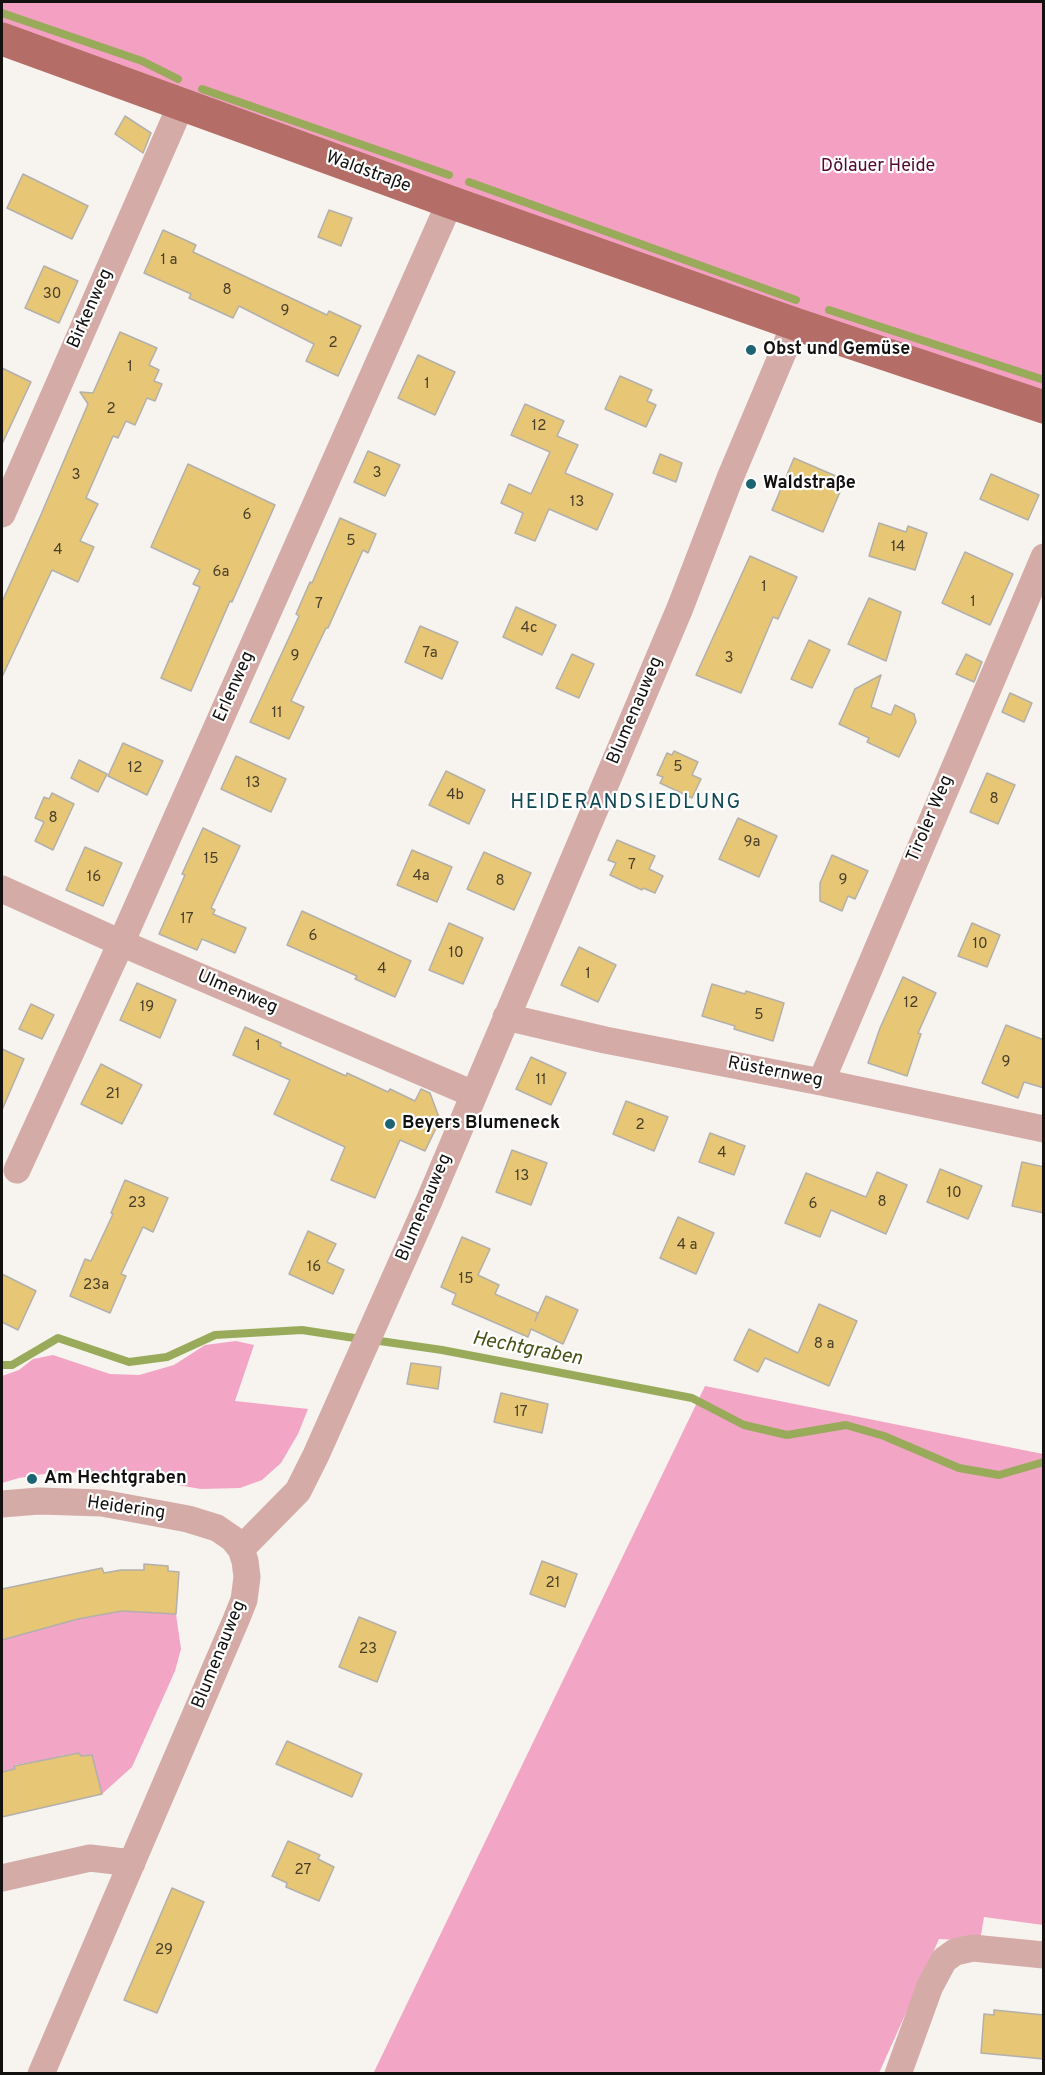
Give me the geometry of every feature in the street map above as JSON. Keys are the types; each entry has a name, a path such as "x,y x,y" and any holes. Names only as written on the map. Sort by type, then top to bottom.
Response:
{"main road":[{"name":"Waldstraße","path":"2,39 450,202 795,324 1044,407"}],"street":[{"name":"Birkenweg","path":"2,514 181,105"},
{"name":"Erlenweg","path":"17,1170 121,943 450,202"},
{"name":"Blumenauweg","path":"41,2073 244,1600 247,1577 241,1549 298,1491 362,1353 680,608 730,478 795,324"},
{"name":"Tiroler Weg","path":"821,1082 1044,557"},
{"name":"Ulmenweg","path":"2,889 121,943 474,1094"},
{"name":"Rüsternweg","path":"506,1017 605,1040 1044,1129"},
{"name":"Heidering","path":"2,1504 58,1501 102,1503 188,1519 217,1528 227,1534 241,1549"},
{"path":"2,1878 90,1858 132,1863"},
{"path":"898,2073 930,1986 944,1960 955,1952 973,1948 1044,1955"}],"shaded area":[{"path":"236,1341 254,1345 235,1401 308,1409 298,1434 281,1463 262,1480 240,1488 201,1489 86,1472 44,1474 2,1483 2,1376 19,1370 33,1359 53,1355 110,1374 139,1375 174,1365 205,1345"},
{"path":"705,1386 1043,1454 1043,1925 984,1917 980,1941 939,1939 879,2073 373,2074"},
{"path":"122,1611 176,1614 181,1649 175,1671 132,1767 102,1794 91,1755 81,1756 79,1753 60,1756 60,1760 40,1765 38,1761 14,1765 15,1769 2,1772 2,1640 78,1619"}],"green space":[{"name":"Dölauer Heide","path":"2,2 1043,2 1043,395 2,28"}],"building":[{"path":"125,116 151,133 143,153 115,134"},
{"path":"23,174 88,206 72,239 7,208"},
{"path":"329,210 352,218 341,246 318,237"},
{"path":"163,230 196,245 193,252 327,315 329,311 361,326 338,376 306,361 314,344 239,306 233,318 189,298 191,294 144,273"},
{"path":"44,266 78,281 59,323 25,308"},
{"path":"120,332 157,348 149,365 159,370 154,381 162,384 155,401 147,398 135,425 126,421 118,438 113,436 86,498 98,504 80,541 94,547 78,582 52,570 2,677 2,602 88,404 80,392 93,393"},
{"path":"418,355 455,372 435,415 398,398"},
{"path":"2,368 31,382 2,444"},
{"path":"620,376 652,390 647,401 656,405 646,427 605,409"},
{"path":"525,404 564,421 557,436 578,445 565,473 613,494 597,530 549,509 535,541 515,533 523,513 501,503 509,484 531,494 550,452 511,435"},
{"path":"368,451 400,465 385,496 354,482"},
{"path":"660,454 682,463 676,482 653,473"},
{"path":"794,458 845,480 823,532 772,510"},
{"path":"188,464 275,505 191,691 161,678 200,587 193,584 200,570 151,547"},
{"path":"991,474 1039,495 1028,520 980,499"},
{"path":"340,518 376,534 368,553 363,550 328,628 291,701 304,707 289,739 250,722 299,616 296,614"},
{"path":"879,523 906,532 908,526 927,533 915,570 869,556"},
{"path":"965,552 1013,574 990,625 942,603"},
{"path":"750,556 797,577 778,619 773,617 741,693 696,675"},
{"path":"869,598 901,612 886,661 848,644"},
{"path":"516,607 556,625 542,655 503,637"},
{"path":"420,626 458,642 442,679 405,662"},
{"path":"809,640 830,650 812,688 791,679"},
{"path":"572,654 594,664 579,698 556,688"},
{"path":"966,654 982,662 974,682 956,674"},
{"path":"881,675 871,707 891,715 895,705 914,714 916,722 899,757 867,742 869,738 839,724 855,689"},
{"path":"1010,693 1032,703 1024,722 1002,712"},
{"path":"123,743 163,761 147,795 108,776"},
{"path":"674,751 698,762 692,775 701,779 692,798 660,783 663,777 657,775 667,753 672,755"},
{"path":"236,756 286,779 271,812 221,789"},
{"path":"79,760 107,774 98,792 71,778"},
{"path":"446,771 485,790 469,824 429,805"},
{"path":"987,773 1015,785 998,824 970,812"},
{"path":"52,793 74,804 53,850 35,841 44,822 35,818 44,797 49,799"},
{"path":"738,818 777,836 759,877 719,859"},
{"path":"203,828 240,846 211,908 215,910 213,914 246,928 235,953 202,939 197,950 159,934"},
{"path":"617,840 655,856 649,869 663,876 655,893 643,888 642,890 610,875 616,863 608,860"},
{"path":"85,847 122,863 103,906 66,890"},
{"path":"412,850 452,867 437,902 397,885"},
{"path":"484,852 531,873 514,910 467,889"},
{"path":"832,855 868,871 855,899 848,896 842,911 820,901 820,883"},
{"path":"302,911 411,961 395,997 355,979 357,976 287,945"},
{"path":"449,923 483,938 463,984 429,970"},
{"path":"972,923 1000,935 987,967 958,956"},
{"path":"579,947 616,965 598,1002 561,985"},
{"path":"903,977 936,993 918,1033 921,1034 907,1076 868,1063 880,1028"},
{"path":"137,983 176,1000 160,1038 120,1020"},
{"path":"712,984 745,994 746,991 784,1003 773,1041 702,1016"},
{"path":"31,1004 54,1015 42,1039 19,1029"},
{"path":"1006,1025 1044,1040 1044,1088 1024,1082 1018,1098 982,1083"},
{"name":"Beyers Blumeneck","path":"245,1027 281,1043 280,1046 346,1076 347,1073 388,1092 390,1089 415,1101 421,1089 430,1093 440,1120 425,1151 400,1140 375,1198 331,1180 345,1147 274,1114 290,1080 233,1055"},
{"path":"2,1049 24,1059 2,1110"},
{"path":"531,1057 566,1073 551,1105 516,1089"},
{"path":"101,1064 142,1085 122,1124 81,1104"},
{"path":"626,1101 668,1117 654,1151 613,1134"},
{"path":"710,1133 745,1146 734,1175 699,1162"},
{"path":"512,1150 547,1163 531,1205 496,1192"},
{"path":"1022,1162 1044,1167 1044,1213 1012,1206"},
{"path":"940,1169 982,1186 968,1219 927,1202"},
{"path":"877,1172 907,1185 886,1234 831,1210 820,1237 785,1223 806,1173 866,1197"},
{"path":"125,1180 168,1198 153,1232 143,1227 121,1274 126,1276 110,1313 70,1296 85,1259 91,1261 113,1214 111,1213"},
{"path":"678,1217 714,1233 696,1274 660,1258"},
{"path":"308,1231 336,1244 327,1262 344,1270 333,1294 289,1274"},
{"path":"462,1237 490,1249 478,1275 499,1285 495,1294 538,1313 535,1321 546,1296 578,1310 563,1344 531,1329 528,1337 452,1304 456,1294 441,1287"},
{"path":"2,1274 36,1291 18,1330 2,1322"},
{"path":"819,1304 857,1321 829,1386 765,1358 758,1372 734,1360 749,1329 798,1353"},
{"path":"411,1363 441,1367 438,1389 407,1384"},
{"path":"501,1393 548,1404 542,1433 494,1422"},
{"path":"542,1561 577,1574 565,1607 530,1594"},
{"path":"144,1564 168,1566 168,1571 179,1572 176,1614 122,1611 78,1619 2,1640 2,1589 102,1568 104,1573 144,1570"},
{"path":"359,1617 396,1632 377,1682 339,1667"},
{"path":"287,1741 362,1774 352,1797 276,1764"},
{"path":"79,1753 81,1756 92,1755 102,1794 2,1817 2,1772 15,1769 14,1766"},
{"path":"288,1841 320,1855 318,1859 334,1867 319,1901 286,1887 287,1883 272,1876"},
{"path":"172,1888 204,1902 157,2013 124,2000"},
{"path":"994,2010 1044,2015 1044,2059 981,2053 984,2014 994,2015"}],"waterway":[{"path":"2,13 142,61 178,79"},
{"path":"202,89 449,175"},
{"path":"469,182 796,300"},
{"path":"829,310 1044,380"},
{"name":"Hechtgraben","path":"2,1365 12,1365 58,1338 129,1362 167,1357 215,1335 302,1330 361,1339"},
{"name":"Hechtgraben","path":"373,1340 442,1350 692,1398 744,1425 787,1435 846,1425 884,1436 959,1468 999,1475 1044,1462"}],"place":[{"name":"Obst und Gemüse","path":"751,350"},
{"name":"Waldstraße","path":"751,484"},
{"name":"Beyers Blumeneck","path":"390,1124"},
{"name":"Am Hechtgraben","path":"32,1479"}],"district":[{"name":"HEIDERANDSIEDLUNG","path":"626,804"}]}
